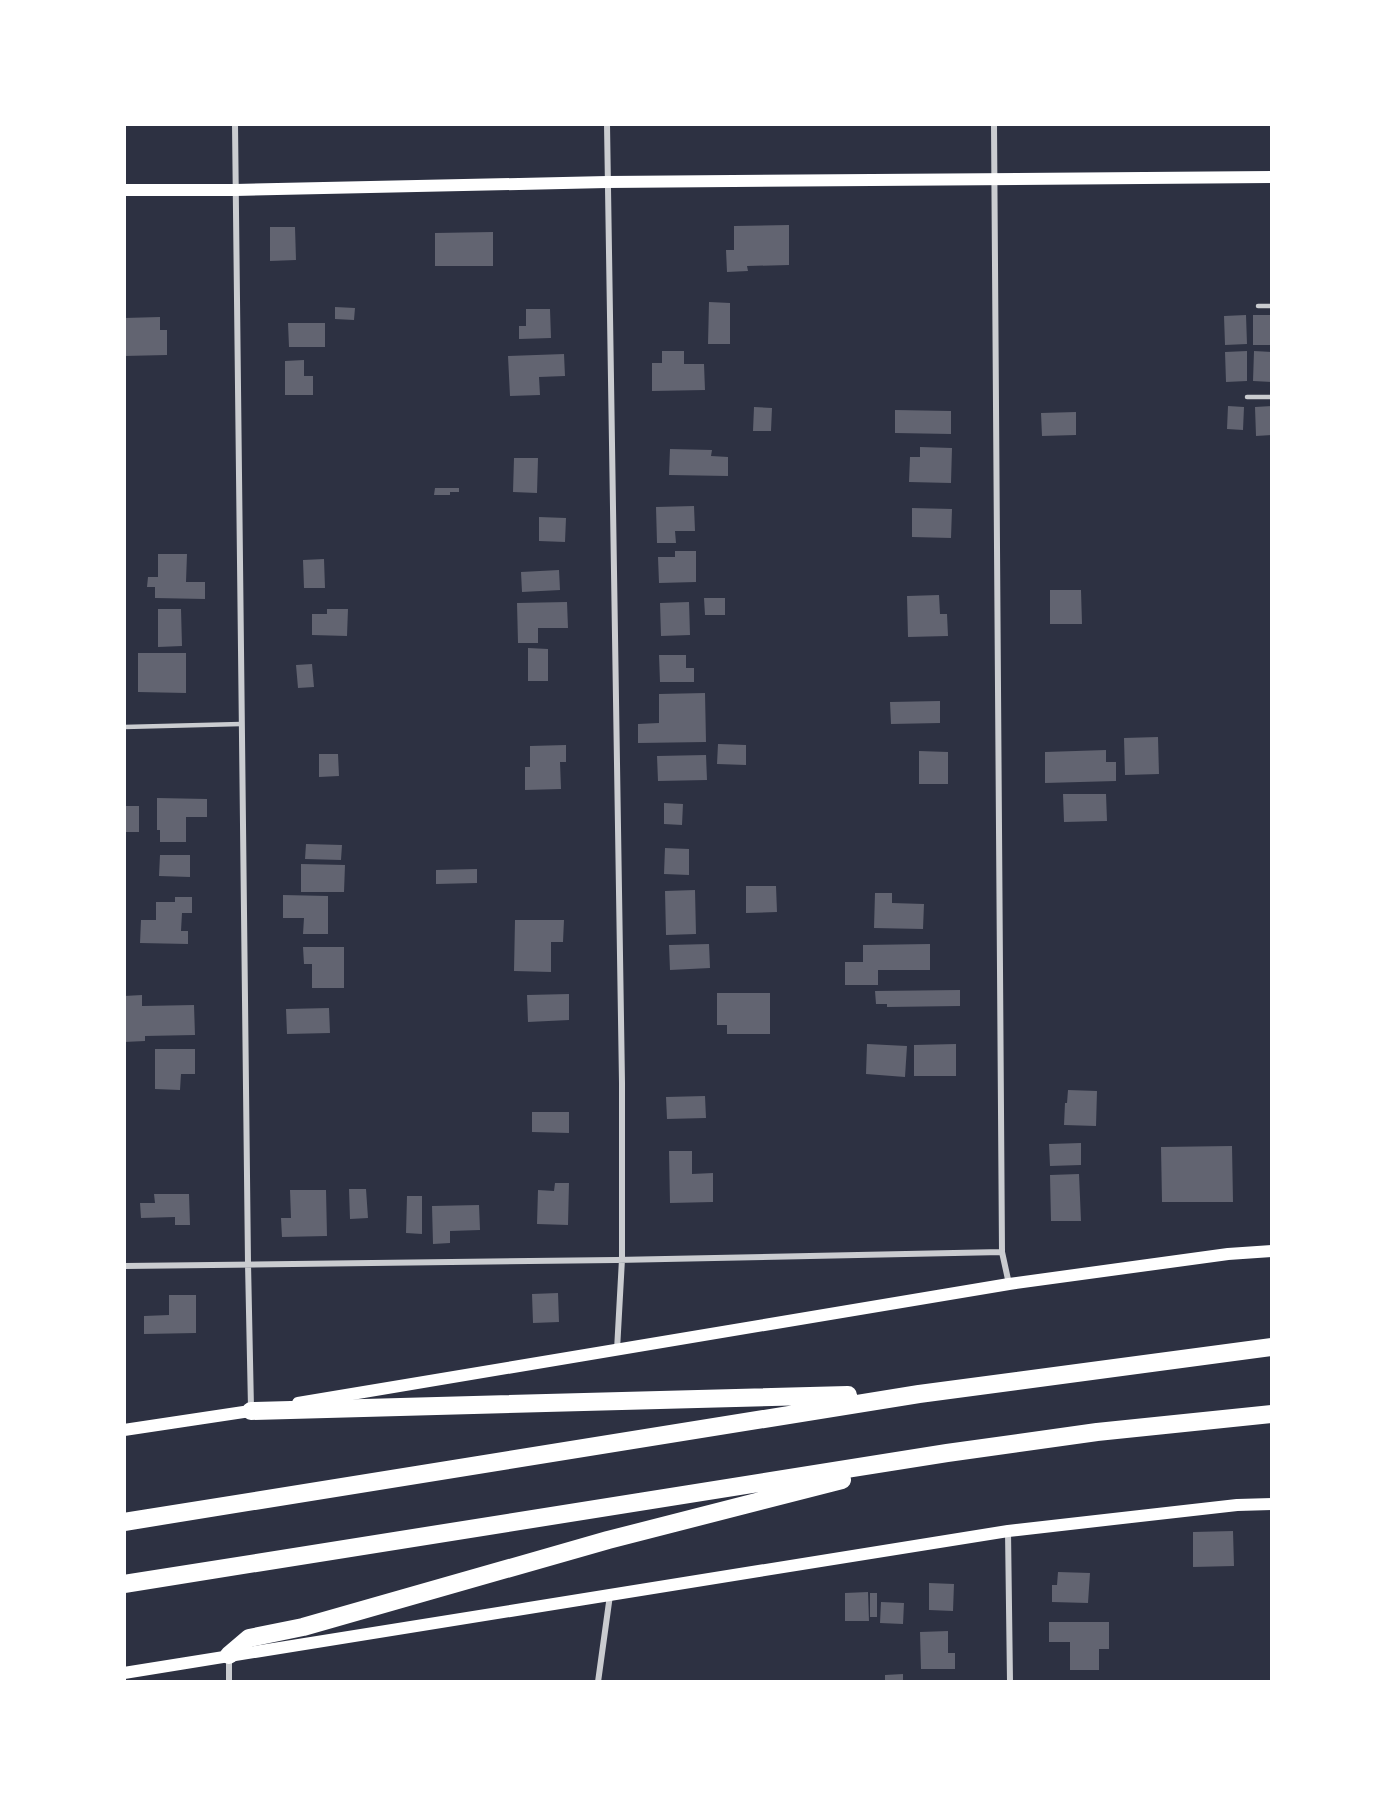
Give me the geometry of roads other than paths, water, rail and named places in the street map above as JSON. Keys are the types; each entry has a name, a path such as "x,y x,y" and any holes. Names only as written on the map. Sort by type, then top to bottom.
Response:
{"highway":[{"path":"124,1522 919,1394 1272,1347"},
{"path":"251,1411 919,1394"},
{"path":"124,1584 947,1453 1097,1432 1272,1414"},
{"path":"229,1655 249,1638 315,1624 608,1540 947,1453"}],"main road":[{"path":"124,190 235,190 607,182 1272,177"},
{"path":"124,1430 617,1351 1009,1284 1228,1254 1272,1251"},
{"path":"124,1673 1008,1531 1236,1505 1272,1504"}],"street":[{"path":"236,124 241,724 251,1411"},
{"path":"607,124 621,1059 622,1259 617,1351"},
{"path":"994,124 1002,1252 1009,1284"},
{"path":"124,1266 1002,1252"},
{"path":"1008,1531 1010,1682"},
{"path":"598,1682 610,1595"},
{"path":"229,1655 229,1682"}],"lane":[{"path":"1258,306 1272,306"},
{"path":"1247,397 1272,397"},
{"path":"124,727 241,724"}]}
